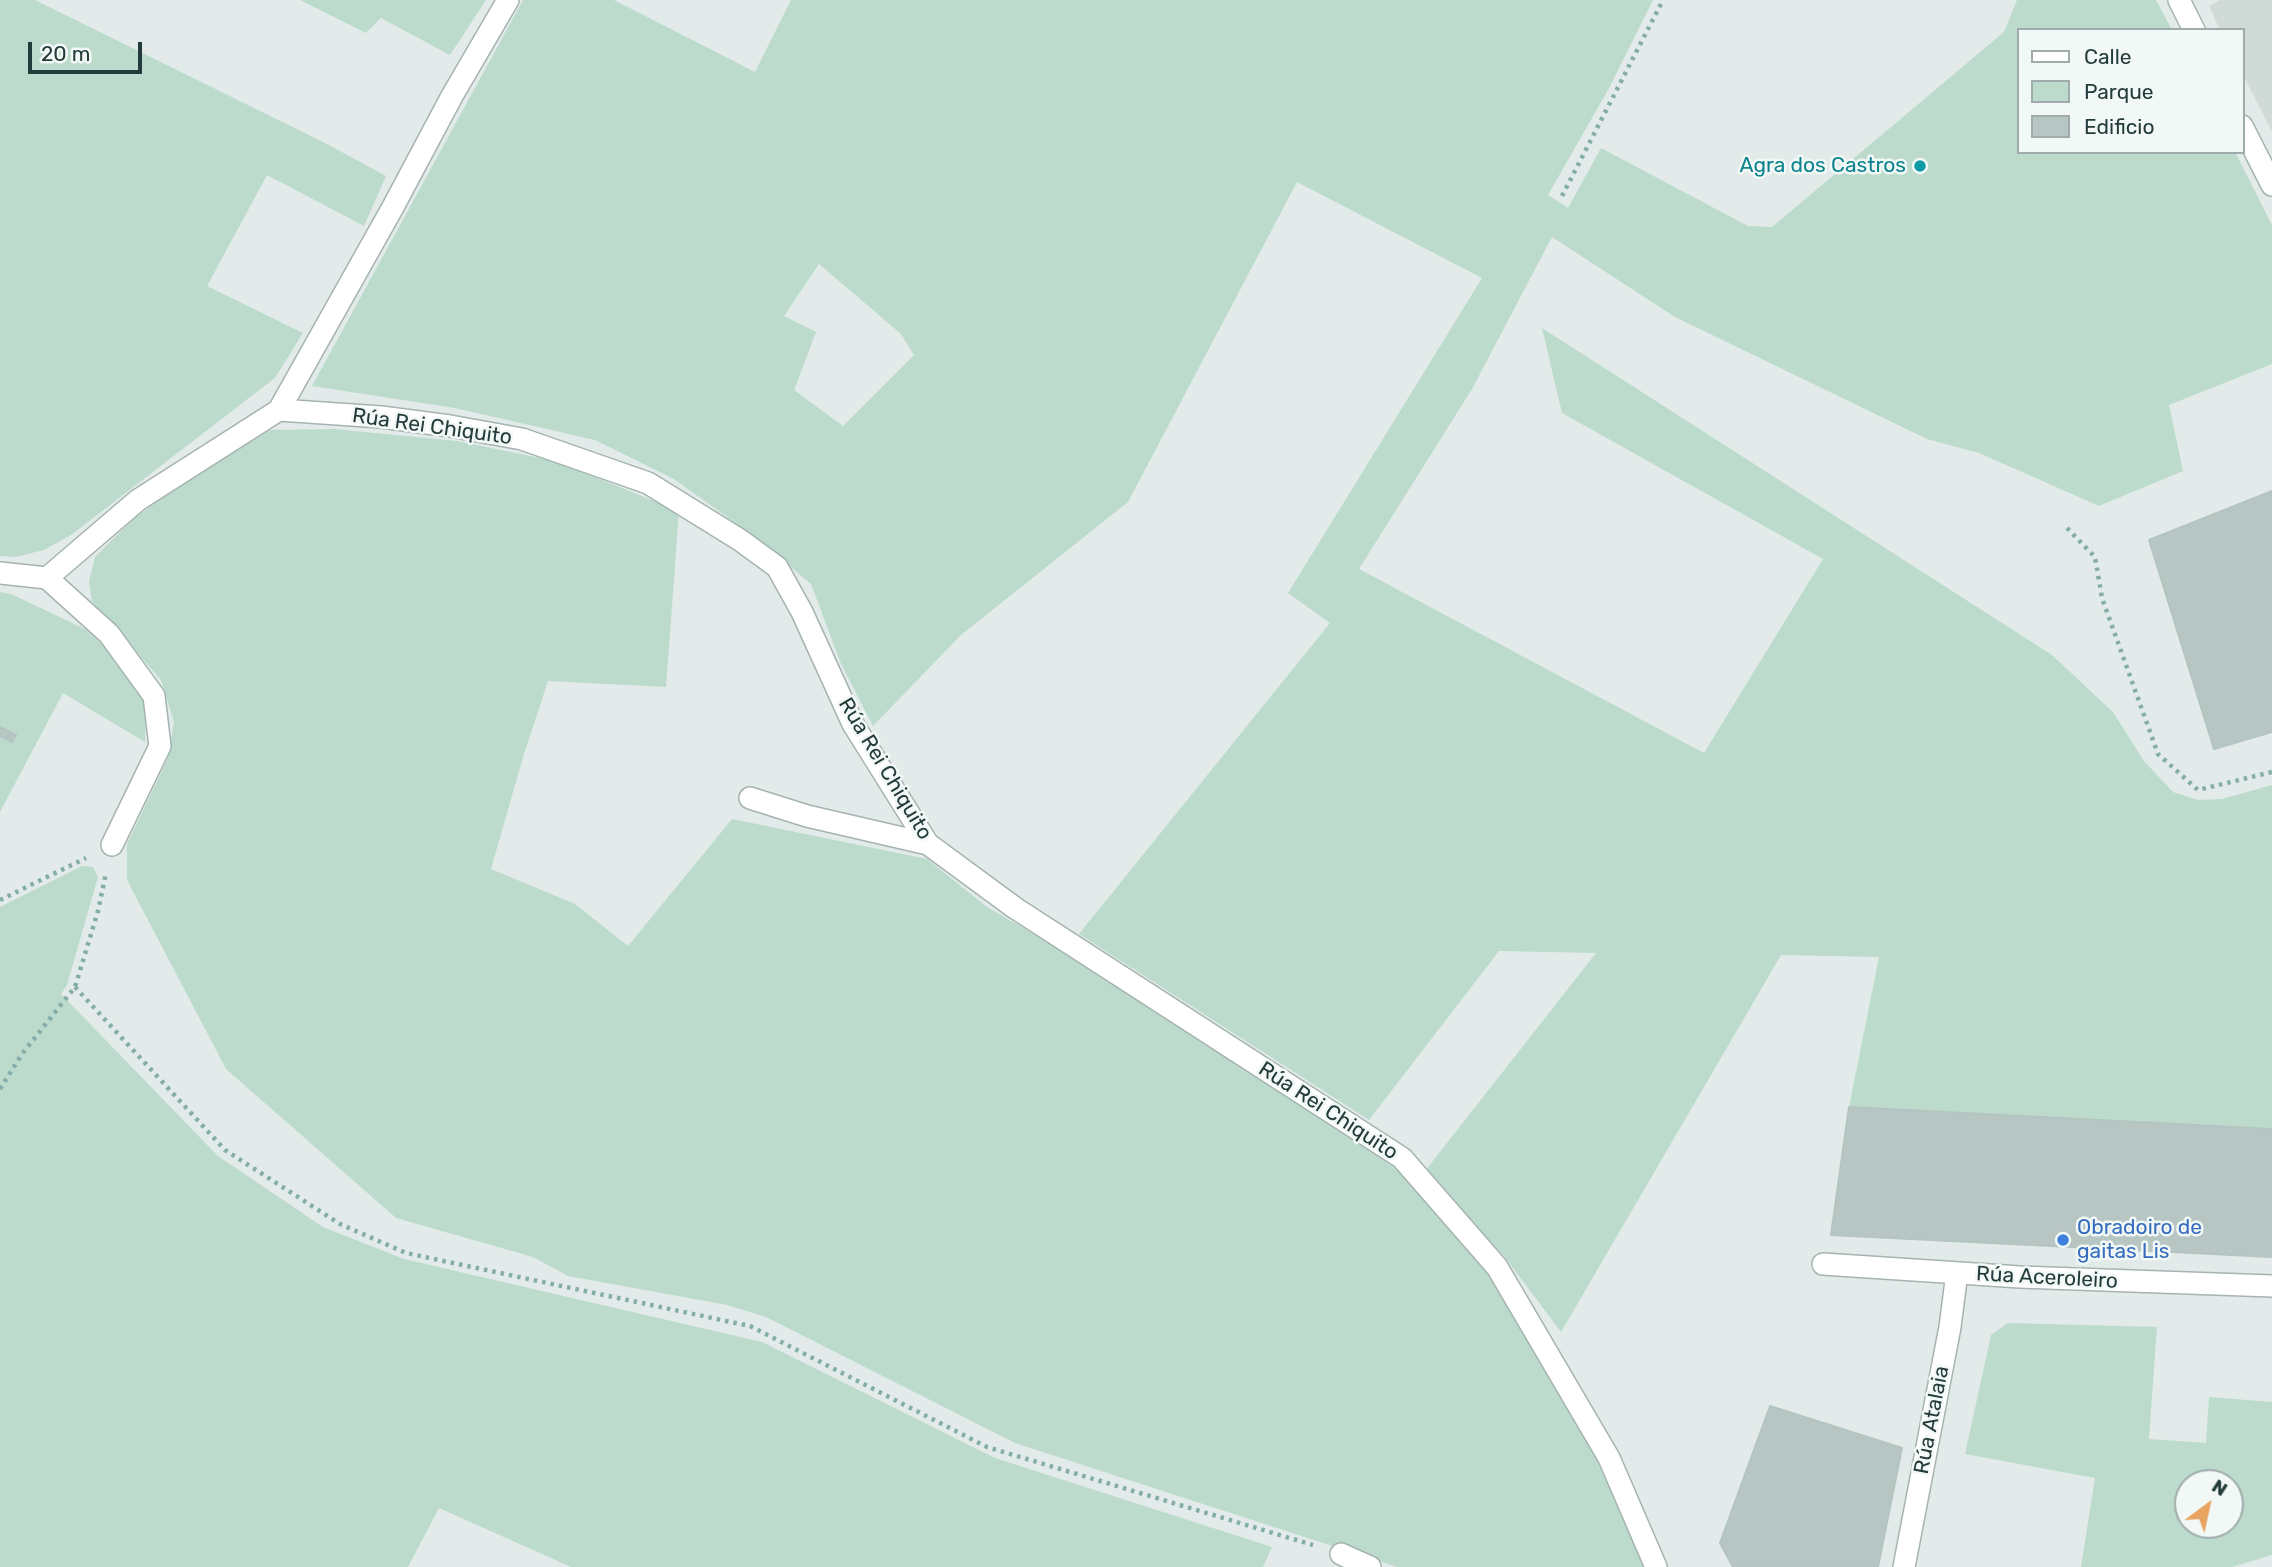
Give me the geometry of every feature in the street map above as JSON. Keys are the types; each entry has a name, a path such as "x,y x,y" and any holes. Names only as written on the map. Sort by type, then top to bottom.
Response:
{"street":[{"path":"47,578 138,500 279,410 508,0"},
{"path":"2179,0 2193,28"},
{"path":"2244,130 2272,185"},
{"name":"Rúa Rei Chiquito","path":"279,410 381,417 522,439 648,482 740,540 777,567 802,612 853,724 928,844 1015,908 1402,1158 1497,1267 1609,1458 1656,1567"},
{"path":"0,572 47,578 109,634 154,696 160,746 112,845"},
{"path":"750,798 807,816 928,844"},
{"name":"Rúa Aceroleiro","path":"1823,1264 2020,1278 2272,1286"},
{"name":"Rúa Atalaia","path":"1904,1567 1951,1327 1957,1273"},
{"path":"1341,1554 1370,1567"}],"path":[{"path":"1562,196 1663,0"},
{"path":"2067,528 2095,557 2102,598 2158,754 2198,790 2272,772"},
{"path":"0,900 112,845"},
{"path":"0,1090 23,1054 75,987 98,911 112,845"},
{"path":"75,987 225,1150 340,1224 406,1253 750,1326 987,1447 1341,1554"}],"shaded area":[{"path":"2220,0 2272,0 2272,132 2244,77 2244,28 2219,28 2209,6"}],"green space":[{"path":"0,0 35,0 327,144 386,176 364,226 267,175 207,286 303,333 275,378 71,535 44,550 15,557 0,556"},
{"path":"300,0 486,0 450,55 381,18 366,33"},
{"path":"523,0 614,0 755,72 791,0 1653,0 1608,90 1548,195 1568,208 1601,148 1748,226 1772,227 2004,32 2017,0 2156,0 2171,28 2016,28 2016,154 2236,154 2272,225 2272,364 2169,405 2183,471 2099,506 1979,453 1927,439 1675,317 1552,237 1472,389 1359,569 1704,753 1823,559 1562,413 1542,328 2052,655 2113,712 2144,761 2173,792 2198,800 2222,799 2272,785 2272,1129 1849,1107 1879,957 1781,955 1561,1332 1504,1256 1425,1171 1596,953 1499,951 1369,1120 1079,934 1330,623 1288,593 1482,278 1297,182 1128,502 961,635 873,726 841,664 811,584 755,537 674,479 595,440 455,408 312,386","holes":["819,264 901,334 914,355 843,426 794,390 816,332 784,316"]},
{"path":"334,429 457,441 555,461 679,511 666,687 548,681 491,869 575,904 628,946 732,819 927,859 987,907 1116,982 1329,1121 1422,1188 1507,1293 1598,1463 1646,1567 1397,1567 1015,1443 766,1317 727,1305 568,1276 533,1257 396,1218 226,1069 127,880 127,844 168,758 174,722 161,680 92,601 89,581 95,557 133,519 203,469 270,430"},
{"path":"0,592 11,594 85,629 127,667 146,697 145,742 63,693 0,812"},
{"path":"82,866 93,867 98,877 67,985 61,994 218,1156 323,1227 404,1259 762,1342 995,1458 1272,1547 1263,1567 571,1567 439,1508 408,1567 0,1567 0,907"},
{"path":"2008,1323 2157,1327 2149,1439 2206,1443 2209,1397 2272,1402 2272,1555 2232,1567 2081,1567 2095,1478 1965,1454 1991,1335"}],"building":[{"path":"2272,491 2272,732 2214,749 2149,540"},
{"path":"0,727 16,735 12,742 0,736"},
{"path":"1849,1107 2272,1129 2272,1257 1831,1235"},
{"path":"1770,1406 1902,1448 1878,1567 1733,1567 1720,1543"}],"place":[{"name":"Agra dos Castros","path":"1920,166"},
{"name":"Obradoiro de gaitas Lis","path":"2063,1240"}]}
